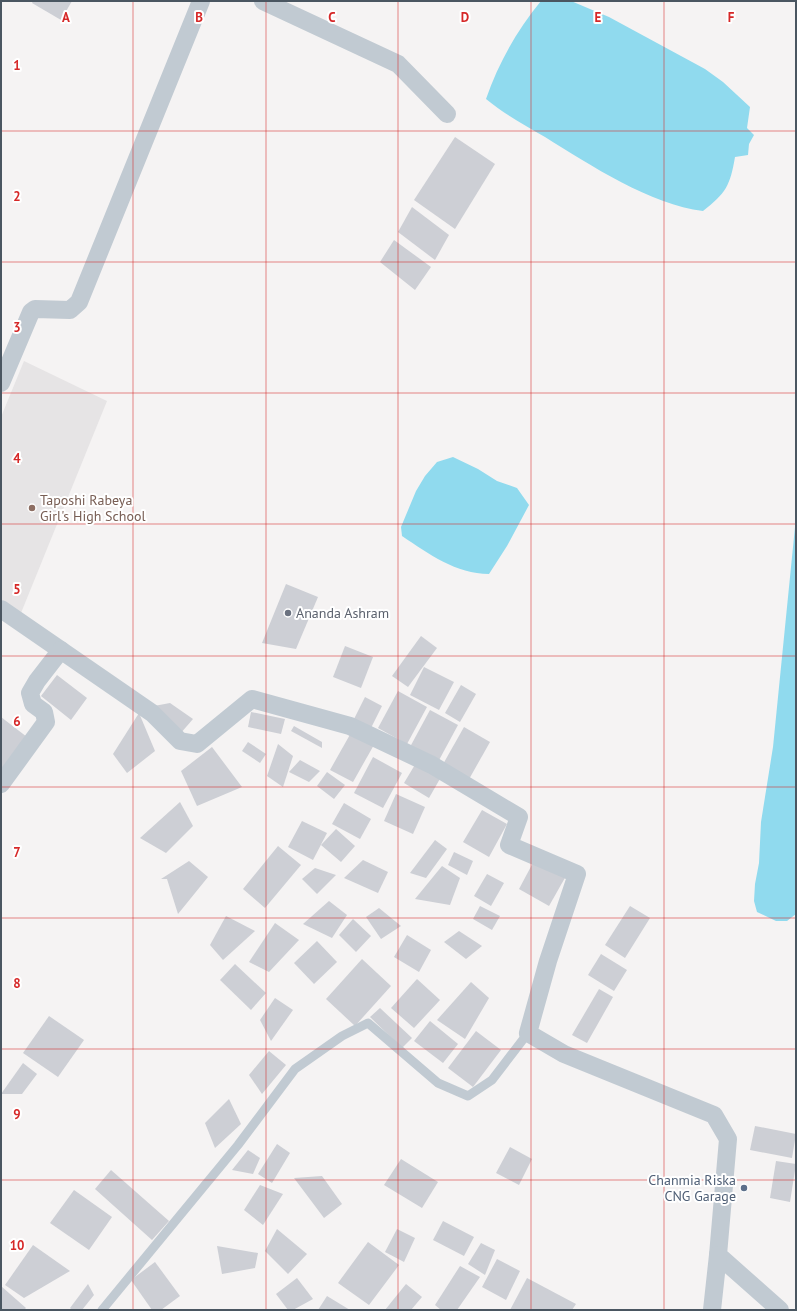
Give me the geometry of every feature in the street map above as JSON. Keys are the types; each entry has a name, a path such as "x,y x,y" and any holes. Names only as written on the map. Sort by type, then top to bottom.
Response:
{"street":[{"path":"1,383 31,312 35,309 70,310 79,302 201,1"},
{"path":"263,1 398,64 447,114"},
{"path":"1,609 152,714 180,741 197,744 252,699 350,726 432,765 519,816 509,845 576,874 548,961 528,1033 564,1054 714,1115 728,1139 712,1310"},
{"path":"1,784 46,722 44,712 33,704 30,693 60,650"},
{"path":"718,1255 780,1310"}],"lane":[{"path":"102,1310 238,1145 296,1069 342,1036 368,1023 438,1083 468,1096 492,1080 528,1033"}],"shaded area":[{"name":"Taposhi Rabeya Girl's High School","path":"24,361 107,401 21,613 1,599 1,417"}],"water":[{"path":"541,1 571,1 609,17 705,69 723,82 750,107 747,128 754,135 749,144 748,155 735,157 729,182 726,188 717,199 703,211 663,201 621,182 581,160 500,110 486,99 502,60 516,36"},
{"path":"453,457 478,469 497,481 517,488 529,505 507,546 489,574 465,571 454,567 443,562 402,536 401,527 416,491 425,476 437,462"},
{"path":"796,517 796,914 787,921 776,921 757,912 754,901 755,884 759,863 761,822 773,747"}],"building":[{"path":"33,1 72,1 61,20 32,3"},
{"path":"455,137 495,164 455,229 414,200"},
{"path":"412,207 449,235 435,260 398,232"},
{"path":"394,240 431,267 415,290 380,262"},
{"path":"286,584 318,597 296,649 262,643"},
{"path":"421,636 437,648 408,687 392,676"},
{"path":"345,646 373,657 361,688 333,677"},
{"path":"424,667 454,682 439,710 410,695"},
{"path":"57,675 87,698 71,720 41,696"},
{"path":"461,685 476,694 460,722 445,713"},
{"path":"398,691 427,707 407,744 378,728"},
{"path":"365,697 382,706 370,730 353,721"},
{"path":"170,703 193,719 180,734 154,706"},
{"path":"430,710 458,725 438,762 410,747"},
{"path":"251,712 285,719 281,734 248,727"},
{"path":"139,713 155,751 127,773 113,754"},
{"path":"1,717 27,737 1,770"},
{"path":"294,726 322,742 322,748 291,731"},
{"path":"464,727 490,742 468,781 442,766"},
{"path":"352,731 375,743 353,782 330,770"},
{"path":"248,742 266,754 260,763 242,751"},
{"path":"278,744 293,756 283,787 267,776"},
{"path":"212,747 242,787 197,806 181,771"},
{"path":"373,757 402,773 383,808 354,793"},
{"path":"300,760 320,771 309,782 289,772"},
{"path":"416,763 441,777 429,798 404,783"},
{"path":"327,772 345,785 334,799 317,786"},
{"path":"396,794 425,807 413,834 384,821"},
{"path":"180,802 193,826 166,853 140,838"},
{"path":"344,803 371,819 360,839 332,824"},
{"path":"482,810 507,824 489,857 463,842"},
{"path":"302,821 327,833 313,860 288,847"},
{"path":"336,829 355,846 341,862 321,845"},
{"path":"435,840 447,849 426,878 410,873"},
{"path":"278,846 301,865 265,908 243,889"},
{"path":"454,852 473,861 467,875 448,865"},
{"path":"535,859 566,876 549,906 519,889"},
{"path":"363,860 388,872 378,893 344,878"},
{"path":"189,861 208,877 178,914 167,879 161,879"},
{"path":"442,866 460,878 450,905 415,899"},
{"path":"315,868 336,875 317,894 302,879"},
{"path":"487,874 504,883 491,906 474,896"},
{"path":"329,901 347,915 332,938 303,924"},
{"path":"480,906 500,916 492,930 473,919"},
{"path":"630,906 650,918 625,958 605,945"},
{"path":"379,908 401,926 381,939 366,917"},
{"path":"226,916 255,931 223,960 210,945"},
{"path":"353,919 371,936 356,952 339,935"},
{"path":"275,923 299,940 269,972 249,962"},
{"path":"459,931 482,946 466,959 444,942"},
{"path":"407,935 431,950 419,972 394,957"},
{"path":"317,941 337,962 314,984 294,963"},
{"path":"601,954 627,970 614,991 588,975"},
{"path":"362,959 391,986 355,1026 326,999"},
{"path":"235,964 266,993 251,1010 220,980"},
{"path":"417,979 440,1000 414,1028 391,1008"},
{"path":"471,982 489,998 465,1039 437,1020"},
{"path":"599,989 613,997 587,1043 572,1035"},
{"path":"275,998 293,1010 271,1041 260,1020"},
{"path":"380,1008 412,1038 402,1048 370,1017"},
{"path":"49,1016 84,1040 58,1077 23,1053"},
{"path":"430,1021 458,1044 443,1063 414,1041"},
{"path":"476,1031 501,1050 473,1087 448,1068"},
{"path":"269,1051 286,1065 262,1094 249,1075"},
{"path":"23,1063 37,1074 22,1094 1,1094"},
{"path":"229,1099 241,1124 215,1148 205,1123"},
{"path":"755,1126 796,1134 792,1158 750,1150"},
{"path":"277,1144 290,1153 272,1183 258,1174"},
{"path":"510,1147 532,1159 519,1185 496,1173"},
{"path":"248,1150 260,1158 253,1174 232,1170"},
{"path":"401,1159 438,1182 422,1208 384,1185"},
{"path":"776,1161 796,1164 790,1202 770,1198"},
{"path":"111,1170 169,1221 152,1240 95,1189"},
{"path":"322,1176 342,1204 324,1218 294,1178"},
{"path":"260,1185 283,1194 263,1225 244,1210"},
{"path":"74,1190 112,1217 89,1250 50,1223"},
{"path":"443,1221 474,1237 464,1256 433,1240"},
{"path":"277,1229 307,1254 288,1274 265,1251"},
{"path":"397,1229 415,1238 404,1262 385,1252"},
{"path":"368,1242 399,1265 369,1305 338,1283"},
{"path":"481,1243 495,1250 485,1275 468,1264"},
{"path":"33,1245 70,1271 24,1298 5,1285"},
{"path":"217,1246 258,1253 255,1268 222,1274"},
{"path":"497,1259 520,1271 506,1300 482,1287"},
{"path":"155,1262 180,1296 161,1310 152,1310 131,1280"},
{"path":"460,1266 480,1277 457,1310 441,1310 435,1305"},
{"path":"297,1278 313,1299 293,1310 288,1310 276,1294"},
{"path":"527,1278 576,1304 572,1310 510,1310"},
{"path":"88,1284 94,1295 82,1310 72,1310 70,1308"},
{"path":"406,1284 422,1297 411,1310 385,1310"},
{"path":"1,1286 26,1308 24,1310 1,1310"},
{"path":"327,1296 350,1310 318,1310"}],"place":[{"name":"Taposhi Rabeya Girl's High School","path":"32,508"},
{"name":"Ananda Ashram","path":"288,613"},
{"name":"Chanmia Riska CNG Garage","path":"744,1188"}]}
